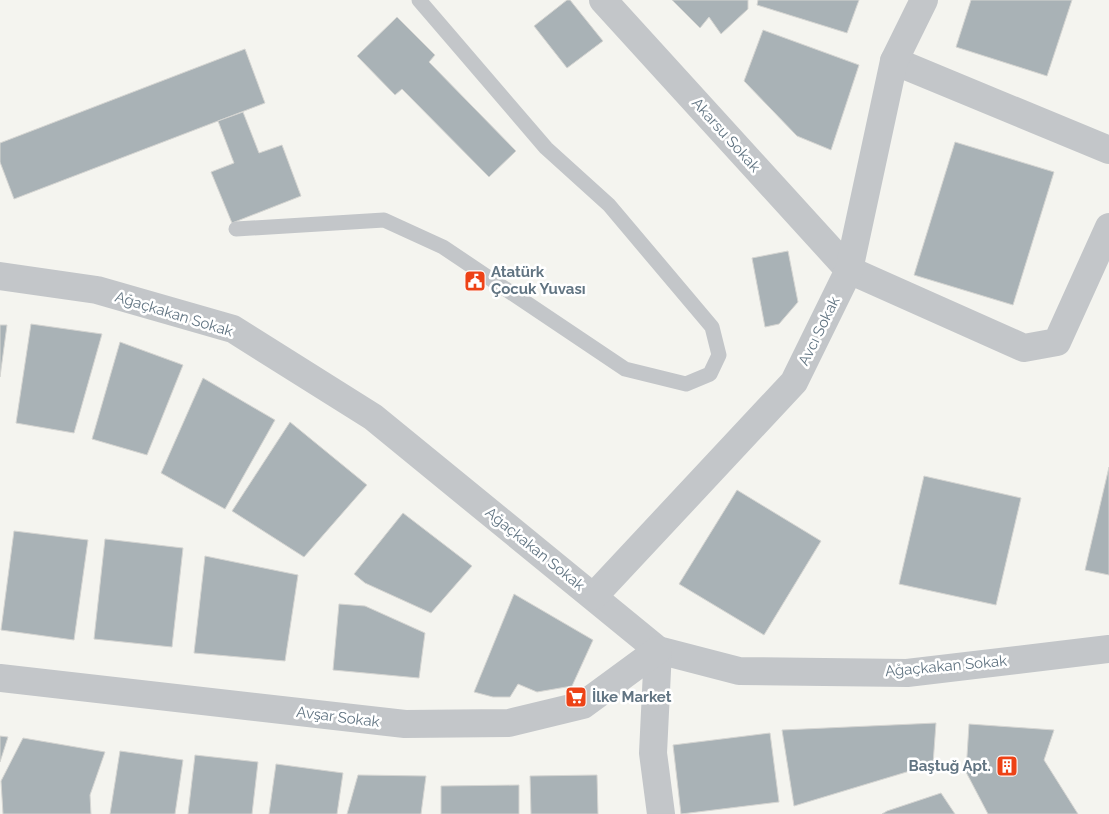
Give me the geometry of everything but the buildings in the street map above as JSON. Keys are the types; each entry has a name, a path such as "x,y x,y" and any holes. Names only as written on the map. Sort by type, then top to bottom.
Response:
{"street":[{"name":"Akarsu Sokak","path":"603,0 849,270"},
{"name":"Avcı Sokak","path":"594,596 794,382 849,270 894,61 924,0"},
{"path":"894,61 1109,150"},
{"path":"849,270 1024,348 1057,342 1109,227"},
{"name":"Ağaçkakan Sokak","path":"0,276 97,290 233,329 373,417 658,650 739,671 907,673 1109,649"},
{"path":"658,650 653,753 661,814"},
{"name":"Avşar Sokak","path":"0,678 405,724 508,723 583,705 658,650"}],"lane":[{"path":"236,229 384,220 444,247 625,369 686,384 710,374 719,356 712,327 609,205 546,148 419,0"}],"place":[{"name":"Atatürk Çocuk Yuvası","path":"475,281"},
{"name":"İlke Market","path":"576,697"},
{"name":"Baştuğ Apt.","path":"1007,766"}]}
